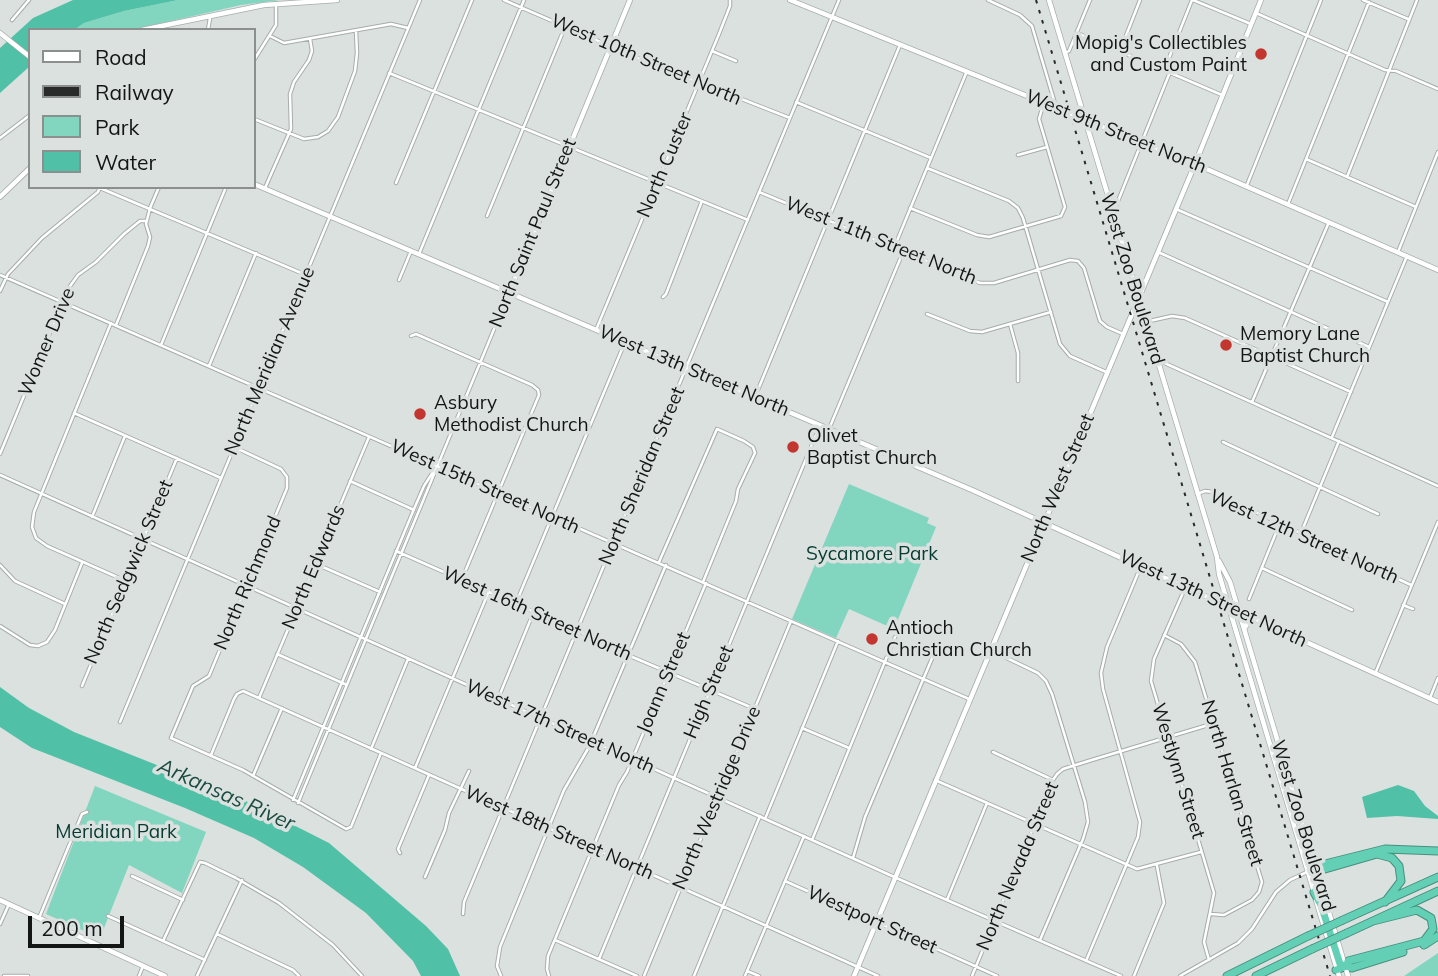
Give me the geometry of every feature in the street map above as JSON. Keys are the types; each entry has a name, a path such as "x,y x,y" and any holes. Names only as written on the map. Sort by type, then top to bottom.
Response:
{"highway":[{"path":"1312,870 1355,855 1385,849 1438,851"},
{"path":"1312,870 1325,869 1377,854 1392,858 1399,866 1401,881 1385,902"},
{"path":"1227,976 1438,877"},
{"path":"1256,976 1438,891"},
{"path":"1314,892 1320,901 1340,964 1352,968 1428,944 1438,936"},
{"path":"1338,973 1349,961 1424,941 1433,929 1431,918 1417,910 1373,921"}],"main road":[{"path":"151,28 276,3 337,0"},
{"name":"North Saint Paul Street","path":"509,293 630,0"},
{"name":"West 9th Street North","path":"790,0 1195,164 1438,270"},
{"name":"West Zoo Boulevard","path":"1049,0 1217,557 1219,575 1348,976"},
{"name":"North West Street","path":"854,976 1195,164 1261,0"},
{"path":"0,33 28,55"},
{"path":"0,197 28,170"},
{"name":"West 13th Street North","path":"256,185 1044,521 1438,702"},
{"name":"West Zoo Boulevard","path":"1217,557 1226,571 1312,870 1314,892 1338,973"},
{"path":"1243,630 1249,621 1259,620"},
{"path":"0,900 164,976"}],"street":[{"path":"12,20 29,0"},
{"name":"North Meridian Avenue","path":"120,722 420,0"},
{"path":"396,183 472,0"},
{"name":"West 10th Street North","path":"504,0 699,83 790,118"},
{"path":"419,254 524,0"},
{"name":"North Custer","path":"596,330 712,51 730,0"},
{"name":"North Sheridan Street","path":"463,914 462,907 839,0"},
{"path":"988,0 1020,15 1032,26 1056,107"},
{"path":"1065,53 1069,51 1090,0"},
{"path":"1120,51 1140,0"},
{"path":"1164,69 1193,0 1251,24"},
{"path":"1247,186 1321,0"},
{"path":"1363,0 1410,19"},
{"path":"1347,177 1417,0"},
{"path":"1288,204 1368,2"},
{"path":"256,57 277,20 276,3"},
{"path":"1256,13 1438,89"},
{"path":"209,28 210,15"},
{"path":"270,36 284,43 391,24 408,28"},
{"path":"487,216 565,27"},
{"path":"256,120 304,139 318,137 335,122 357,62 356,31"},
{"path":"1077,33 1223,95"},
{"path":"265,188 292,122 290,94 294,82 309,60 312,51 310,39"},
{"path":"755,397 900,45"},
{"path":"712,51 736,61"},
{"path":"894,248 967,71"},
{"path":"1111,207 1115,206 1170,72"},
{"path":"390,73 748,220"},
{"path":"796,102 931,158"},
{"path":"911,208 984,237 994,237 1058,218 1065,211 1039,119 1044,102"},
{"path":"0,138 28,117"},
{"path":"1018,155 1047,147"},
{"path":"1398,252 1438,152"},
{"path":"1306,159 1416,207"},
{"path":"927,168 1009,201 1021,213 1060,344 1066,353 1107,372"},
{"path":"0,291 6,278 42,237 98,189"},
{"path":"105,189 306,275"},
{"path":"116,326 148,246 147,221 158,189"},
{"path":"161,345 225,189"},
{"name":"West 11th Street North","path":"760,192 980,283 994,283 1070,260 1079,262 1084,268 1100,321 1123,334"},
{"path":"663,297 702,201"},
{"path":"1176,209 1388,302"},
{"name":"Womer Drive","path":"0,454 68,289 78,275 140,221 147,221"},
{"path":"1252,402 1329,222"},
{"path":"399,279 411,251"},
{"path":"829,429 903,252"},
{"path":"1158,252 1369,347"},
{"path":"209,366 256,253"},
{"path":"1332,438 1407,256"},
{"name":"West 15th Street North","path":"0,275 969,699"},
{"name":"North Saint Paul Street","path":"298,803 509,293"},
{"path":"928,314 970,331 989,331 1051,312"},
{"path":"1145,321 1172,316 1185,318 1351,392"},
{"path":"111,323 32,520 33,532 40,542 126,581"},
{"path":"1010,324 1018,353 1018,381"},
{"path":"411,336 416,334 514,377 536,388 539,395 462,580"},
{"path":"516,603 625,342"},
{"path":"1157,359 1438,486"},
{"path":"74,413 221,478"},
{"name":"High Street","path":"599,959 820,425"},
{"name":"Joann Street","path":"550,976 547,962 555,940 669,673 755,449 717,429 659,562"},
{"path":"92,517 125,436"},
{"name":"North Edwards","path":"259,698 369,436"},
{"path":"1301,533 1339,441"},
{"path":"1223,442 1378,514"},
{"name":"North Richmond","path":"211,755 171,738 193,686 209,676 288,483 281,469 234,447"},
{"name":"North Sedgwick Street","path":"82,686 177,458"},
{"name":"North Saint Paul Street","path":"293,800 396,551 424,486 436,466"},
{"name":"West 17th Street North","path":"0,475 1121,976"},
{"path":"350,481 419,512"},
{"name":"West 12th Street North","path":"1197,494 1213,492 1411,584"},
{"path":"1375,674 1438,522"},
{"path":"1249,599 1280,523"},
{"name":"West 16th Street North","path":"396,551 755,709"},
{"path":"0,626 25,643 35,646 51,638 82,562"},
{"path":"316,564 384,594"},
{"path":"0,565 15,581 65,604"},
{"path":"501,976 497,960 500,947 549,828 575,769 592,741 666,565"},
{"path":"1086,961 1138,837 1140,822 1103,689 1101,667 1141,566"},
{"path":"1262,568 1352,610"},
{"name":"Westlynn Street","path":"1186,586 1150,675 1214,893 1204,942 1209,960"},
{"path":"415,768 489,591"},
{"path":"1403,605 1413,609"},
{"path":"498,699 534,611"},
{"name":"North Westridge Drive","path":"644,976 792,621"},
{"name":"North Harlan Street","path":"1164,635 1181,644 1195,662 1262,885 1252,900 1224,915 1211,914"},
{"path":"812,840 895,637"},
{"path":"765,818 838,641"},
{"path":"990,650 1038,673 1046,681 1085,802 1088,822 1040,941"},
{"path":"277,653 346,685"},
{"path":"852,858 865,817 933,656"},
{"path":"371,749 408,659"},
{"path":"1430,698 1438,678"},
{"name":"West 18th Street North","path":"211,755 234,699 240,691 878,976"},
{"path":"253,776 282,708"},
{"name":"North Nevada Street","path":"972,976 1053,780 1063,769 1214,723"},
{"path":"802,728 849,748"},
{"path":"993,752 1053,780"},
{"path":"211,755 346,829 351,825 381,753"},
{"path":"425,877 460,788 469,772"},
{"path":"400,853 398,849 429,775"},
{"path":"935,780 1142,869 1202,852"},
{"path":"947,900 987,803"},
{"path":"39,918 82,814 87,812"},
{"path":"694,976 760,816"},
{"path":"759,976 746,974 803,836"},
{"path":"163,941 200,862 242,880 309,924 360,974 355,976"},
{"path":"1134,976 1164,903 1157,866"},
{"path":"1180,976 1229,950 1245,937 1276,892 1290,880 1312,870"},
{"path":"132,876 183,900"},
{"path":"197,976 242,880"},
{"name":"Westport Street","path":"785,881 997,976"},
{"path":"0,924 9,904"},
{"path":"108,916 205,960"},
{"path":"217,934 293,970 299,976"},
{"path":"555,940 638,976"},
{"path":"139,976 143,966"},
{"path":"4,976 28,976"}],"green space":[{"path":"178,0 280,0 241,5 141,28 77,28 84,23 124,11"},
{"name":"Sycamore Park","path":"849,484 929,518 927,523 936,527 894,629 849,609 836,638 792,619"},
{"name":"Meridian Park","path":"95,786 206,832 182,893 129,865 100,938 46,914"},
{"path":"1438,953 1438,976 1404,976"}],"water":[{"path":"73,0 178,0 124,11 84,23 77,28 28,28 28,68 0,93 0,48 33,18"},
{"name":"Arkansas River","path":"0,687 29,708 74,732 242,799 329,843 426,926 448,949 460,976 421,976 413,961 366,913 303,867 254,838 32,748 0,727"},
{"path":"1398,785 1414,791 1438,819 1397,816 1367,818 1362,797"}],"railway":[{"path":"1036,0 1330,976"}],"place":[{"name":"Mopig's Collectibles and Custom Paint","path":"1261,54"},
{"name":"Memory Lane Baptist Church","path":"1226,345"},
{"name":"Asbury Methodist Church","path":"420,414"},
{"name":"Olivet Baptist Church","path":"793,447"},
{"name":"Antioch Christian Church","path":"872,639"}]}
